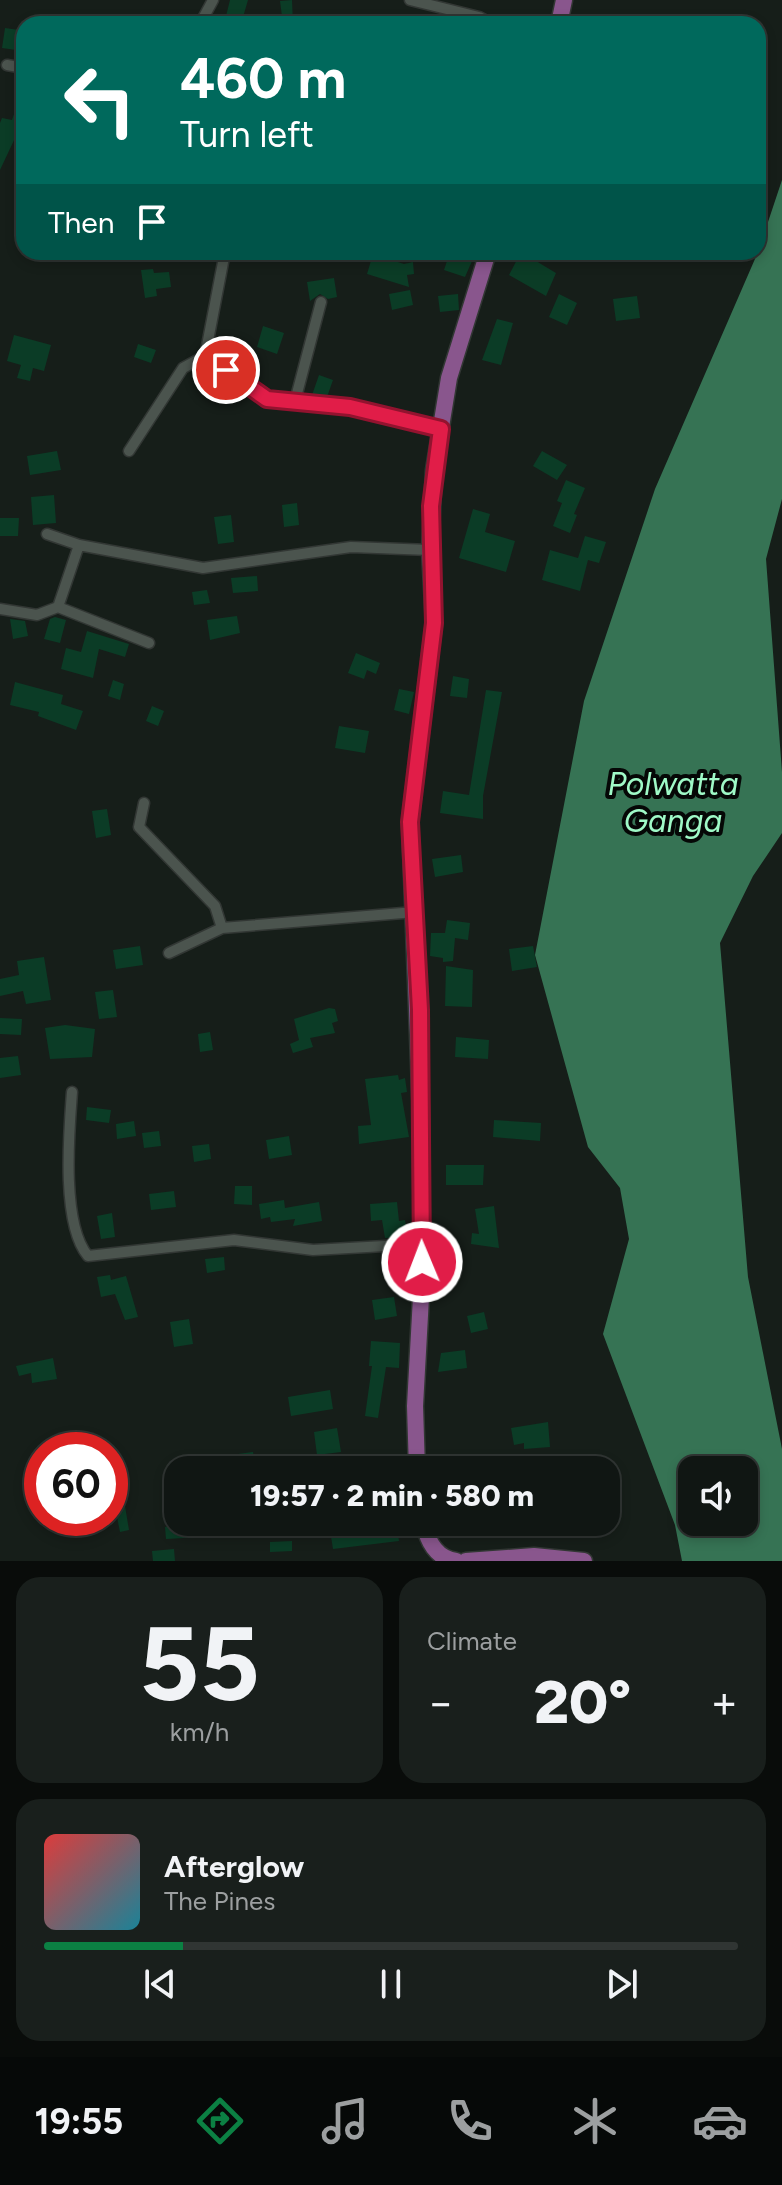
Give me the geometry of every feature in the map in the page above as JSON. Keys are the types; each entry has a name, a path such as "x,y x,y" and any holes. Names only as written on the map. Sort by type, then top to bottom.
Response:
{"main road":[{"path":"417,1456 415,1406 421,1244 420,1040 410,822 434,623 430,550 434,470 449,378 486,260"},
{"path":"428,1536 430,1543 449,1560"},
{"path":"466,1561 534,1556 574,1560"}],"street":[{"path":"410,0 475,16"},
{"path":"7,65 16,67"},
{"path":"205,356 223,260"},
{"path":"295,401 321,302"},
{"path":"205,356 267,399 350,407 441,429"},
{"path":"129,451 183,368 205,356"},
{"path":"47,534 79,545 203,568 351,547 430,550"},
{"path":"58,607 79,545"},
{"path":"0,609 37,615 58,607 149,643"},
{"path":"144,803 139,827 215,906 222,928"},
{"path":"169,953 222,928 415,912"},
{"path":"72,1092 67,1161 81,1248 88,1256 234,1240 313,1250 421,1244"}],"water":[{"name":"Polwatta Ganga","path":"782,180 782,499 766,559 782,772 782,833 753,876 720,943 748,1277 782,1449 782,1561 682,1561 675,1525 603,1334 629,1239 620,1188 588,1147 535,955 584,701 655,489 755,260 766,260 766,228"}],"building":[{"path":"230,0 248,0 243,16 226,16"},
{"path":"292,0 293,16 282,16 280,1"},
{"path":"5,28 16,30 16,50 2,48"},
{"path":"15,111 16,136 0,170 0,123 2,118 12,120"},
{"path":"371,260 392,260 404,264 413,262 414,274 407,275 409,287 367,274"},
{"path":"447,260 472,260 465,277 444,270"},
{"path":"517,260 534,260 556,273 546,296 509,275"},
{"path":"153,269 154,273 169,272 171,287 156,289 157,296 145,298 141,270"},
{"path":"334,278 337,297 328,299 320,294 310,301 307,282"},
{"path":"410,290 413,305 392,310 389,294"},
{"path":"458,294 459,310 440,312 438,296"},
{"path":"559,294 577,303 567,325 549,317"},
{"path":"637,296 640,318 616,321 613,299"},
{"path":"497,319 513,323 501,365 482,360"},
{"path":"263,326 284,333 277,354 257,347"},
{"path":"14,335 51,345 44,371 33,368 30,381 17,378 21,365 7,361"},
{"path":"138,344 156,350 151,363 134,357"},
{"path":"319,375 333,380 327,397 312,395"},
{"path":"57,451 61,470 30,475 27,456"},
{"path":"542,451 567,465 557,480 533,466"},
{"path":"566,480 585,488 570,533 553,526 562,503 557,501"},
{"path":"54,495 56,523 33,525 31,497"},
{"path":"297,503 299,525 284,527 282,505"},
{"path":"473,509 490,514 485,532 515,541 506,572 459,558"},
{"path":"231,515 234,542 218,544 214,517"},
{"path":"0,518 19,518 18,536 0,536"},
{"path":"585,536 606,542 599,563 588,560 580,591 542,580 550,550 578,558"},
{"path":"257,576 258,591 233,593 231,578"},
{"path":"207,590 210,603 194,605 192,592"},
{"path":"237,616 240,633 210,640 207,620"},
{"path":"10,619 25,621 28,636 13,639"},
{"path":"50,619 66,620 60,643 44,639"},
{"path":"87,631 129,644 125,657 99,649 93,678 61,669 66,648 81,652"},
{"path":"356,653 380,663 376,674 367,670 364,679 348,673"},
{"path":"453,676 469,679 467,698 450,696"},
{"path":"113,680 124,684 120,700 108,696"},
{"path":"15,682 63,695 61,704 83,711 76,730 38,716 39,712 10,705"},
{"path":"399,689 414,692 409,714 394,710"},
{"path":"486,690 502,692 483,796 483,819 440,813 443,791 469,795"},
{"path":"152,706 164,711 158,726 146,721"},
{"path":"339,726 369,731 365,753 335,748"},
{"path":"107,809 111,835 96,838 92,811"},
{"path":"461,855 463,872 435,877 432,859"},
{"path":"447,920 470,923 468,940 455,938 453,961 443,962 443,958 430,956 431,933 445,933"},
{"path":"140,946 143,965 116,969 113,950"},
{"path":"533,946 537,967 512,971 509,949"},
{"path":"44,957 51,1000 26,1004 23,991 0,996 0,979 19,975 17,961"},
{"path":"446,966 473,970 472,1007 445,1006"},
{"path":"113,990 117,1017 99,1019 95,992"},
{"path":"335,1009 338,1021 332,1023 335,1033 310,1038 313,1047 293,1053 290,1044 299,1040 294,1019"},
{"path":"0,1018 22,1019 21,1035 0,1034"},
{"path":"65,1025 95,1029 92,1057 50,1059 45,1028"},
{"path":"210,1032 213,1050 200,1052 198,1034"},
{"path":"456,1037 489,1040 488,1059 455,1057"},
{"path":"18,1056 21,1075 0,1078 0,1058"},
{"path":"398,1075 399,1080 405,1078 407,1092 401,1093 409,1137 359,1144 358,1126 371,1125 365,1079"},
{"path":"87,1107 111,1110 109,1123 86,1120"},
{"path":"494,1120 541,1123 540,1141 493,1137"},
{"path":"134,1121 136,1136 117,1139 116,1124"},
{"path":"159,1131 161,1146 144,1148 142,1133"},
{"path":"289,1136 292,1155 269,1159 266,1140"},
{"path":"209,1144 211,1159 194,1162 192,1146"},
{"path":"446,1165 484,1165 483,1185 446,1185"},
{"path":"235,1186 252,1186 252,1205 234,1204"},
{"path":"174,1191 176,1207 151,1210 149,1194"},
{"path":"284,1200 285,1208 319,1202 322,1221 293,1226 295,1219 271,1222 270,1217 261,1219 259,1204"},
{"path":"397,1202 399,1221 405,1220 408,1237 385,1238 382,1220 371,1221 370,1204"},
{"path":"494,1206 499,1248 471,1244 472,1233 479,1234 475,1209"},
{"path":"112,1213 115,1237 101,1239 97,1216"},
{"path":"224,1257 225,1270 207,1273 205,1259"},
{"path":"110,1275 111,1280 126,1276 138,1317 125,1320 115,1294 101,1297 97,1277"},
{"path":"394,1297 397,1316 375,1320 372,1300"},
{"path":"484,1312 488,1329 471,1333 467,1316"},
{"path":"189,1319 193,1344 174,1347 170,1322"},
{"path":"371,1341 400,1343 399,1368 386,1367 378,1418 365,1416 372,1366 369,1366"},
{"path":"465,1350 467,1368 438,1372 441,1353"},
{"path":"53,1358 57,1379 32,1383 31,1373 19,1376 16,1366"},
{"path":"330,1390 333,1409 291,1416 288,1397"},
{"path":"548,1422 550,1447 524,1449 524,1443 514,1445 511,1428"},
{"path":"337,1428 341,1452 317,1455 314,1432"},
{"path":"253,1452 254,1456 238,1456"},
{"path":"166,1536 220,1536 166,1539"},
{"path":"331,1536 398,1536 399,1541 333,1549"},
{"path":"292,1541 292,1551 270,1552 270,1542"},
{"path":"174,1549 175,1561 153,1561 152,1551"}],"route":[{"path":"226,370 267,399 350,407 441,429 431,506 434,623 410,822 420,1010 422,1262"}]}
